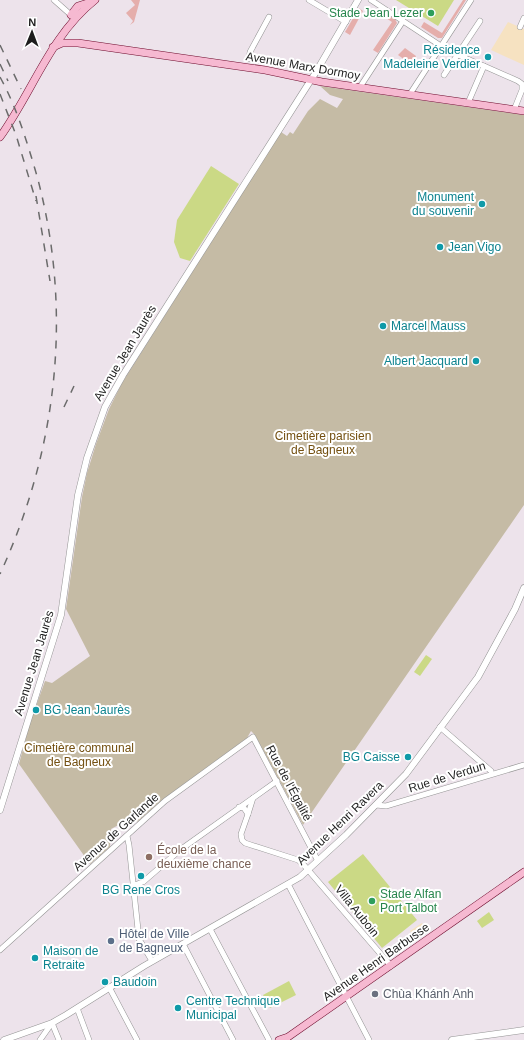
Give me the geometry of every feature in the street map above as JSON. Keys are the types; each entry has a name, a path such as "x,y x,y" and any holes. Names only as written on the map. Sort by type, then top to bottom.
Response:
{"main road":[{"path":"71,15 79,3 94,1"},
{"path":"0,137 32,85 57,40 74,18 94,1"},
{"name":"Avenue Marx Dormoy","path":"63,32 66,38 78,43"},
{"name":"Avenue Marx Dormoy","path":"53,47 62,43 78,43 265,70 311,80 524,111"},
{"name":"Avenue Henri Barbusse","path":"279,1040 286,1038 391,966 524,872"}],"street":[{"path":"54,0 71,15"},
{"path":"309,0 346,22"},
{"name":"Avenue Jean Jaurès","path":"0,810 62,615 78,495 92,442 105,407 122,375 311,80 358,0"},
{"path":"372,0 441,46"},
{"path":"410,94 471,0"},
{"path":"249,59 250,52 269,16"},
{"path":"520,27 524,18"},
{"path":"360,87 403,21"},
{"path":"444,75 480,21"},
{"path":"458,55 521,83 522,90 514,110"},
{"path":"468,103 484,66"},
{"name":"Avenue Henri Ravera","path":"40,1038 52,1023 109,986 288,884 318,861 406,774 481,673 524,588"},
{"path":"440,727 491,771"},
{"name":"Rue de l'Égalité","path":"252,737 277,781 318,861"},
{"name":"Avenue de Garlande","path":"0,950 169,797 252,737"},
{"name":"Rue de Verdun","path":"376,805 386,806 524,765"},
{"path":"134,885 143,882 180,850 277,781"},
{"path":"248,814 253,798"},
{"path":"239,807 244,808 248,814"},
{"name":"Villa Auboin","path":"248,814 241,834 242,840 246,843 298,860 391,966"},
{"path":"126,836 129,845 139,939 152,961"},
{"path":"288,884 369,1040"},
{"path":"210,929 269,1040"},
{"path":"183,944 233,1040"},
{"path":"109,986 137,1040"},
{"path":"77,1008 90,1040"},
{"path":"4,1040 52,1023 59,1040"},
{"path":"36,1028 40,1038"},
{"path":"452,1040 524,1030"}],"shaded area":[{"path":"131,0 140,0 134,22 130,25 133,21 126,13 135,5"},
{"path":"463,0 466,0 442,38 438,38 421,27 424,22 442,33"},
{"path":"359,8 363,11 350,35 345,32"},
{"path":"385,12 395,19 397,23 378,53 373,50 392,22 383,16"},
{"path":"508,22 524,29 524,65 491,50"},
{"path":"405,48 416,56 412,65 398,55"},
{"path":"422,923 427,931 416,939 410,931"}],"green space":[{"name":"Stade Jean Lezer","path":"396,0 454,0 438,26"},
{"name":"Cimetière parisien de Bagneux","path":"320,86 524,115 524,505 303,825 255,735 251,731 247,738 162,800 137,822 130,819 111,829 110,847 90,864 19,764 29,726 45,681 52,683 90,656 66,609 82,497 87,473 109,409 122,383 281,132 287,136 290,132 293,134 308,111 320,99 337,108 343,99 330,95"},
{"path":"211,166 239,184 190,261 180,258 174,242 177,220"},
{"path":"426,655 432,659 420,676 414,672"},
{"name":"Stade Alfan Port Talbot","path":"363,854 417,920 382,948 328,882"},
{"path":"489,912 494,920 482,928 477,921"},
{"path":"289,981 296,995 270,1008 263,995"}],"railway":[{"path":"0,45 21,89"},
{"path":"0,64 8,81"},
{"path":"0,77 17,113 37,176 48,226 55,277 56,328 54,378 47,428 35,478 20,526 0,574"},
{"path":"0,94 16,135 36,201"},
{"path":"36,196 50,281"},
{"path":"64,407 74,386"}],"place":[{"name":"Stade Jean Lezer","path":"431,13"},
{"name":"Résidence Madeleine Verdier","path":"488,57"},
{"name":"Monument du souvenir","path":"482,204"},
{"name":"Jean Vigo","path":"440,247"},
{"name":"Marcel Mauss","path":"383,326"},
{"name":"Albert Jacquard","path":"476,361"},
{"name":"BG Jean Jaurès","path":"36,710"},
{"name":"BG Caisse","path":"408,757"},
{"name":"École de la deuxième chance","path":"149,857"},
{"name":"BG Rene Cros","path":"141,876"},
{"name":"Stade Alfan Port Talbot","path":"372,901"},
{"name":"Hôtel de Ville de Bagneux","path":"111,941"},
{"name":"Maison de Retraite","path":"35,958"},
{"name":"Baudoin","path":"105,982"},
{"name":"Chùa Khánh Anh","path":"375,994"},
{"name":"Centre Technique Municipal","path":"178,1008"}],"park label":[{"name":"Cimetière communal de Bagneux","path":"79,755"}]}
